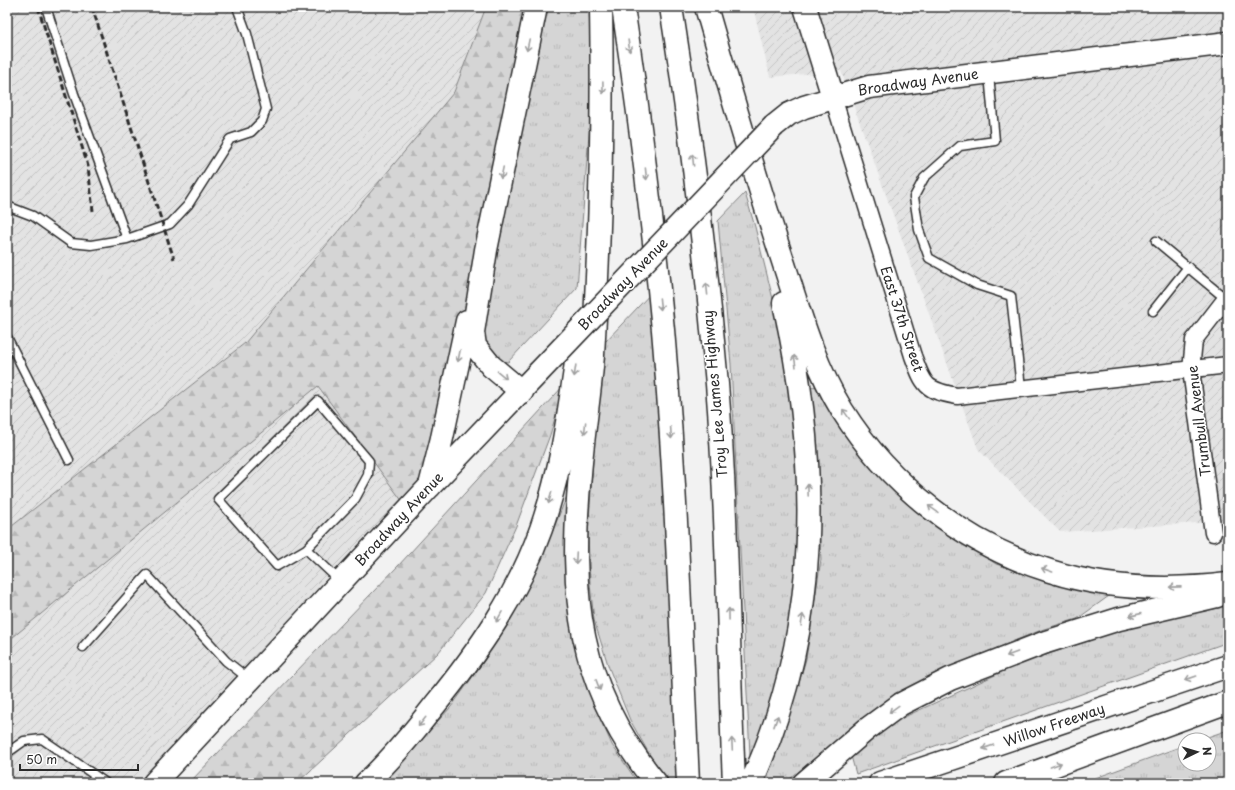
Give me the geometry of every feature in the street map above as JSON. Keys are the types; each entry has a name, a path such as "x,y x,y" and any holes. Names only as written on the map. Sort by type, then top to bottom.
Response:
{"main road":[{"path":"522,392 491,366 476,346 473,332 486,250 536,7"},
{"path":"601,7 603,104 599,208 592,357 580,476 576,567 579,609 585,646 596,682 611,715 639,762 656,783"},
{"path":"623,7 642,131 663,330 672,458 688,783"},
{"name":"Troy Lee James Highway","path":"670,7 688,116 717,384 728,577 734,783"},
{"path":"706,7 760,190 805,329 842,410 877,457 925,504 963,530 992,547 1019,560 1051,572 1086,580 1136,587 1176,588 1228,584"},
{"path":"805,7 833,97"},
{"name":"Broadway Avenue","path":"154,783 430,486 522,392 538,373 774,126 789,114 833,97 869,87 1228,43"},
{"path":"751,783 765,752 780,712 794,658 805,597 808,550 806,452 800,393 787,315 760,190"},
{"path":"366,783 382,768 409,738 470,662 505,606 523,573 541,529 563,449 599,208"},
{"path":"430,486 442,438 464,332 486,250"},
{"path":"804,783 867,729 901,704 950,679 1046,642 1119,618 1228,593"},
{"name":"Willow Freeway","path":"880,783 1228,666"},
{"path":"1006,783 1228,702"}],"street":[{"name":"East 37th Street","path":"833,97 913,356 926,385 938,392 958,396 1228,365"},
{"name":"Trumbull Avenue","path":"1213,533 1191,370 1194,340 1227,297"}],"lane":[{"path":"46,7 74,94 127,239"},
{"path":"7,206 33,216 71,243 91,245 127,239 170,224 188,205 230,139 251,132 262,121 266,109 247,34 237,7"},
{"path":"989,72 996,141 960,146 924,178 914,197 919,230 929,258 977,285 1011,296 1021,388"},
{"path":"1156,241 1227,297"},
{"path":"1153,311 1188,267"},
{"path":"7,337 69,460"},
{"path":"318,402 369,461 368,475 355,499 306,549 277,566 218,499 318,402"},
{"path":"306,549 340,582"},
{"path":"82,647 147,575 226,661 250,680"},
{"path":"7,754 24,741 42,739 106,783"}],"shaded area":[{"path":"7,7 486,7 454,92 245,343 7,530"},
{"path":"753,7 1228,7 1228,521 1060,532 978,449 841,71 770,77"},
{"path":"318,385 408,509 154,783 7,783 7,642"}],"green space":[{"path":"486,7 536,7 430,486 408,509 318,386 7,642 7,530 245,343 454,92"},
{"path":"547,7 589,7 592,95 577,288 508,362 497,360 481,342 486,309"},
{"path":"745,193 778,319 797,454 797,565 788,636 776,690 754,752 750,755 731,364 718,221"},
{"path":"655,289 681,783 671,783 651,757 630,720 609,668 594,620 590,584 588,535 596,415 605,342"},
{"path":"565,384 550,435 516,526 486,593 438,653 297,783 189,783 398,566"},
{"path":"821,386 936,523 996,564 1058,584 1109,596 1077,619 1044,629 969,659 887,703 843,735 785,783 772,783 768,775 786,726 806,659 821,559 810,387"},
{"path":"567,496 565,567 572,638 590,695 612,745 638,783 495,783 453,780 437,783 380,783 451,707 484,661 518,605 541,559"},
{"path":"1228,606 1228,642 856,774 851,756 874,731 1019,664 1132,626"},
{"path":"1228,730 1228,783 1082,783 1177,748 1177,772 1217,772 1217,734"}],"railway":[{"path":"38,7 88,166 93,211"},
{"path":"92,7 174,259"}]}
